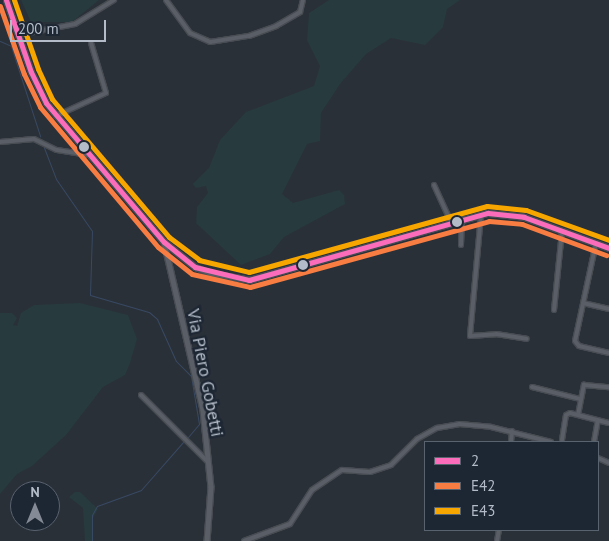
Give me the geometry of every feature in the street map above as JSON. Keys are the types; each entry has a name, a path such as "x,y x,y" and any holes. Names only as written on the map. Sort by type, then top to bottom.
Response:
{"main road":[{"path":"7,1 38,90 56,116 164,242 195,266 224,278 249,280 481,215 512,214 609,248"}],"street":[{"path":"0,0 7,1"},
{"path":"18,35 75,24 114,0"},
{"path":"166,0 190,33 210,42 249,36 276,26 300,12 304,0"},
{"path":"56,116 106,93 91,43"},
{"path":"0,142 34,139 57,150 89,155"},
{"path":"434,185 451,222"},
{"path":"481,215 470,336 496,334 527,339"},
{"path":"461,245 462,219"},
{"path":"554,310 562,231"},
{"name":"Via Piero Gobetti","path":"164,242 201,401 211,487 207,541"},
{"path":"596,243 576,344 609,353"},
{"path":"583,303 609,309"},
{"path":"578,415 584,384 609,387"},
{"path":"532,387 580,400"},
{"path":"141,395 208,462"},
{"path":"562,440 566,415 578,415 609,422"},
{"path":"594,441 598,420"},
{"path":"244,541 290,524 312,490 342,470 370,472 391,465 417,439 437,428 459,424 512,432 547,441"},
{"path":"511,441 512,432"}],"green space":[{"path":"21,0 99,0 72,22 31,22"},
{"path":"329,0 460,0 447,9 443,27 425,45 391,38 366,54 340,84 321,113 320,141 307,144 282,194 293,203 339,190 344,195 345,204 284,237 270,254 241,265 196,223 197,207 208,193 206,186 196,188 193,184 209,168 220,140 246,112 314,86 320,66 307,40 309,13"},
{"path":"80,303 128,315 137,339 125,375 103,387 66,435 32,466 17,474 0,494 0,313 12,313 17,318 13,325 17,326 21,313 34,305"},
{"path":"75,492 80,492 98,509 92,520 92,541 85,541 83,508 69,497"}],"waterway":[{"path":"0,41 11,46 40,136"},
{"path":"43,145 56,179 92,231 90,295 149,312 157,319 176,361 191,376 199,424 188,437"},
{"path":"92,541 92,515 97,506 141,490 183,442"}],"transit line":[{"name":"2","path":"6,0 31,72 46,103 164,242 195,267 249,280 488,213 524,217 609,248"},
{"name":"E43","path":"14,0 38,69 52,99 169,237 199,260 249,272 487,206 526,210 609,240"},
{"name":"E42","path":"0,6 24,74 40,107 158,247 192,274 250,287 489,221 522,224 606,255"}]}
